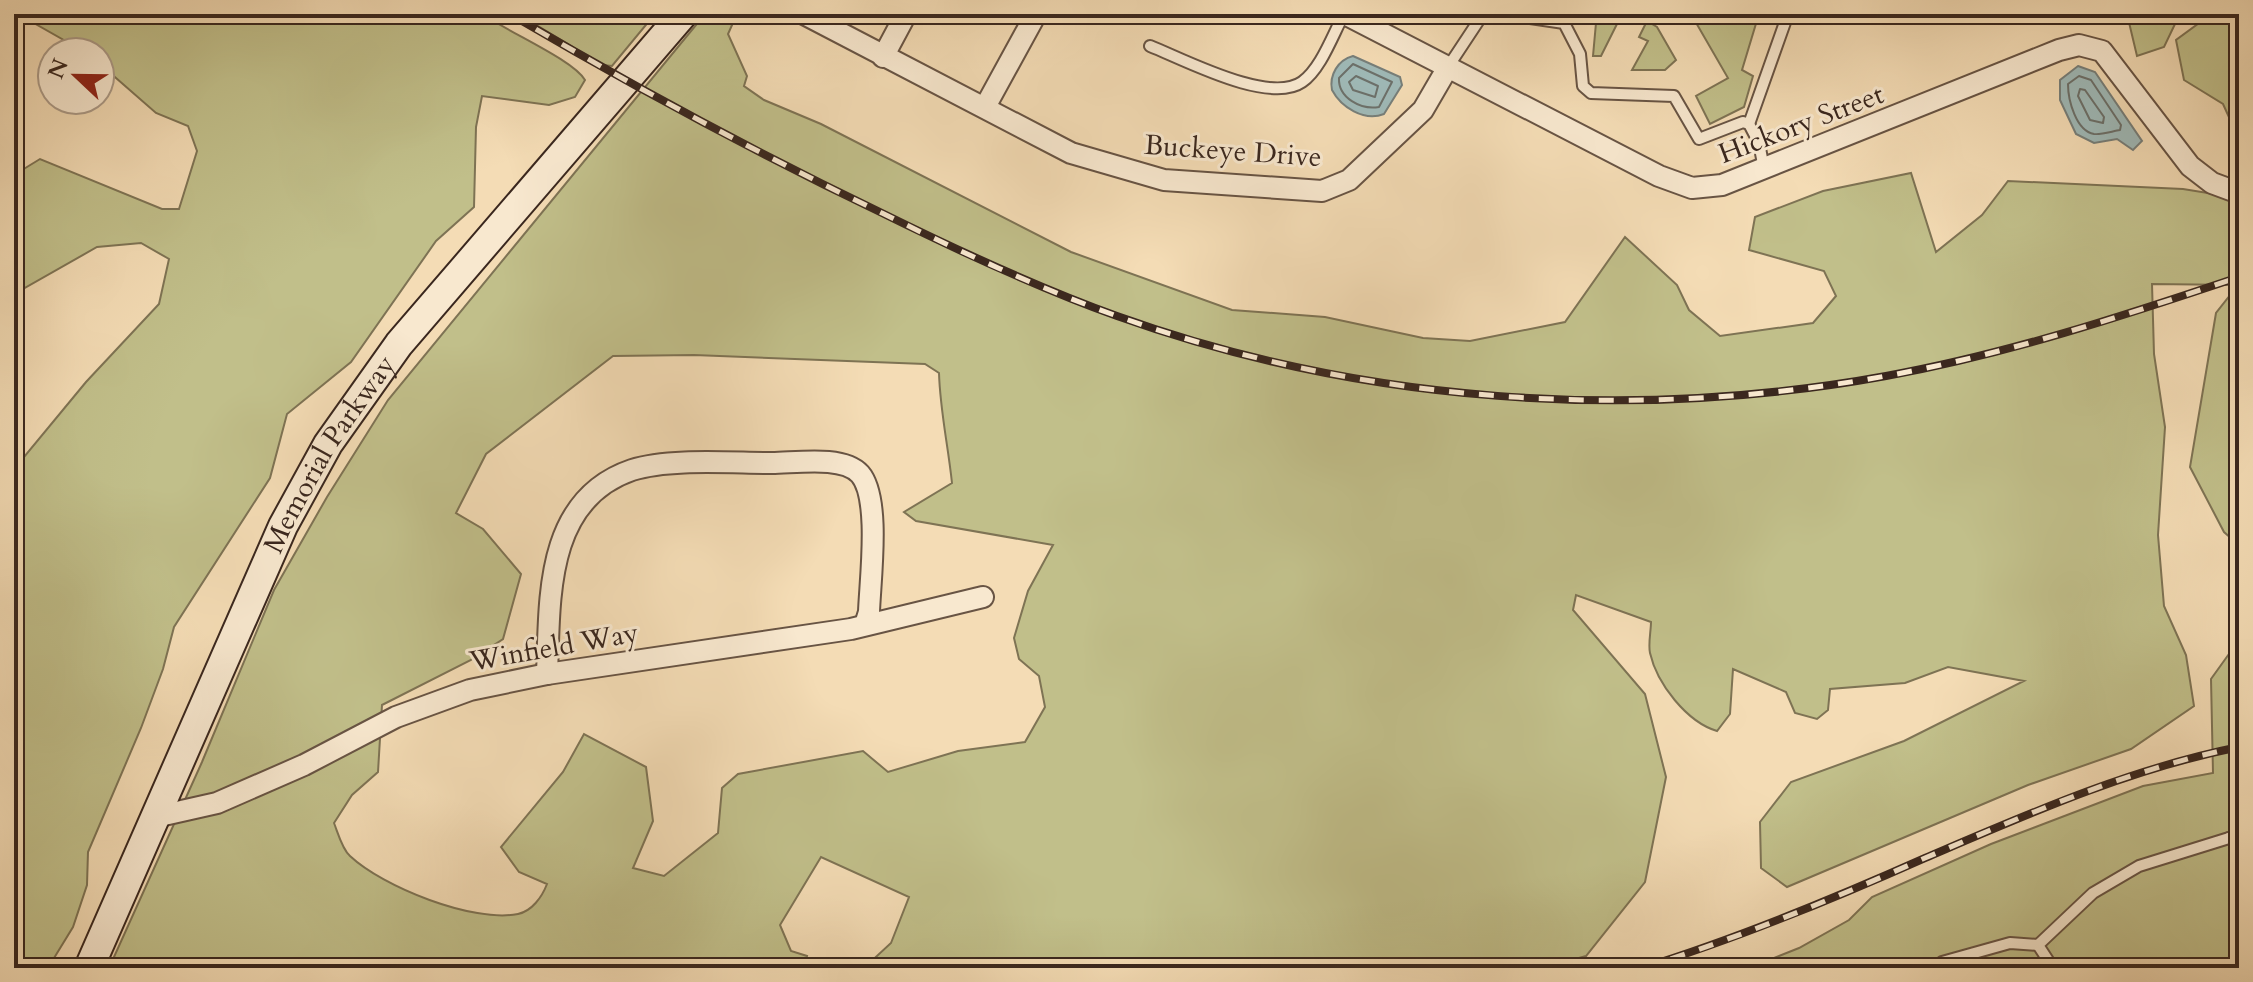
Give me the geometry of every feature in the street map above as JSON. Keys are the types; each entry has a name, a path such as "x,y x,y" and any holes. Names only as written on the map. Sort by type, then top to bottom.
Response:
{"main road":[{"name":"Memorial Parkway","path":"89,968 283,526 328,444 399,344 683,14"}],"street":[{"name":"Buckeye Drive","path":"804,14 1071,153 1156,179 1322,191 1349,180 1423,110 1448,67"},
{"path":"883,57 906,14"},
{"path":"985,107 1036,14"},
{"name":"Hickory Street","path":"1344,14 1679,185 1706,188 1764,169 2059,50 2086,45 2110,58 2190,166 2212,183 2239,193"},
{"path":"547,674 551,591 565,528 581,506 616,478 656,466 820,463 847,466 859,472 868,486 872,512 869,612 865,625"},
{"name":"Winfield Way","path":"155,817 217,803 437,701 470,690 547,674 865,625 983,597"}],"lane":[{"path":"1150,46 1247,85 1279,89 1301,83 1316,66 1344,14"},
{"path":"1448,67 1483,14"},
{"path":"1501,14 1564,23 1580,54 1583,86 1591,93 1674,96 1699,139 1743,122 1749,124 1759,143 1764,169"},
{"path":"1749,124 1788,14"},
{"path":"1934,968 1942,962 2010,943 2038,945 2093,893 2139,866 2236,838"},
{"path":"2038,945 2053,968"}],"shaded area":[{"path":"18,14 483,14 567,63 585,80 575,97 549,105 482,96 476,127 474,207 436,241 351,362 287,414 270,478 174,627 163,669 141,728 88,852 87,885 73,927 51,963 14,960 14,469 86,382 159,304 169,259 141,243 97,247 14,294 14,175 40,159 162,209 179,209 197,151 188,126 156,113 116,78 116,36 57,36"},
{"path":"518,14 655,14 612,66 603,65"},
{"path":"705,14 737,14 728,34 747,76 744,86 764,100 821,124 1071,252 1232,310 1325,317 1423,338 1470,341 1565,322 1625,237 1677,285 1689,310 1720,336 1813,323 1836,296 1824,271 1749,250 1755,217 1823,191 1911,173 1936,252 1982,215 2008,181 2183,189 2239,198 2239,545 2224,532 2190,467 2216,313 2238,285 2152,284 2154,354 2165,427 2158,535 2164,606 2186,655 2194,706 2131,749 2028,785 1787,887 1761,868 1760,822 1791,782 1904,741 2024,681 1948,667 1905,683 1830,689 1828,710 1817,719 1795,713 1786,692 1733,669 1730,714 1717,731 1684,711 1666,689 1650,653 1651,622 1576,595 1573,610 1645,694 1666,777 1645,882 1586,956 1543,968 864,968 891,943 909,897 821,857 780,925 791,951 807,956 803,968 109,968 202,762 274,590 327,497 388,400","holes":["694,355 925,364 939,373 952,483 904,512 916,521 1053,545 1028,591 1014,638 1019,659 1039,676 1045,707 1025,742 958,751 888,772 863,751 738,774 722,788 718,833 664,876 633,868 653,821 646,767 584,734 563,772 501,847 519,872 547,884 536,903 518,914 477,913 430,900 384,879 347,853 334,823 352,795 378,772 382,705 471,660 503,639 521,574 483,529 456,513 486,454 613,356"]},
{"path":"1606,14 1622,14 1601,56 1593,56 1596,23 1606,23"},
{"path":"1691,14 1783,14 1780,22 1758,17 1742,70 1753,76 1744,107 1710,124 1696,96 1728,78"},
{"path":"2127,14 2175,14 2175,24 2164,47 2137,56"},
{"path":"2232,15 2239,31 2239,139 2223,104 2184,80 2176,40 2206,18"},
{"path":"1647,21 1657,27 1676,60 1665,70 1632,70 1648,41 1639,37"},
{"path":"2239,640 2239,968 1728,968 1745,961 1754,966 1799,948 1849,920 1872,897 1991,844 2143,786 2213,773 2211,679"}],"water":[{"path":"1353,56 1400,77 1402,85 1384,114 1369,116 1354,111 1341,102 1332,90 1336,69"},
{"path":"2078,66 2095,72 2142,141 2133,150 2117,139 2094,143 2076,134 2060,100 2060,80"}],"railway":[{"path":"510,14 647,92 787,166 1027,281 1117,316 1209,345 1304,369 1400,385 1497,396 1595,400 1693,398 1790,390 1886,376 1976,357 2108,320 2239,277"},
{"path":"1642,968 1785,917 2079,794 2158,767 2239,747"}]}
